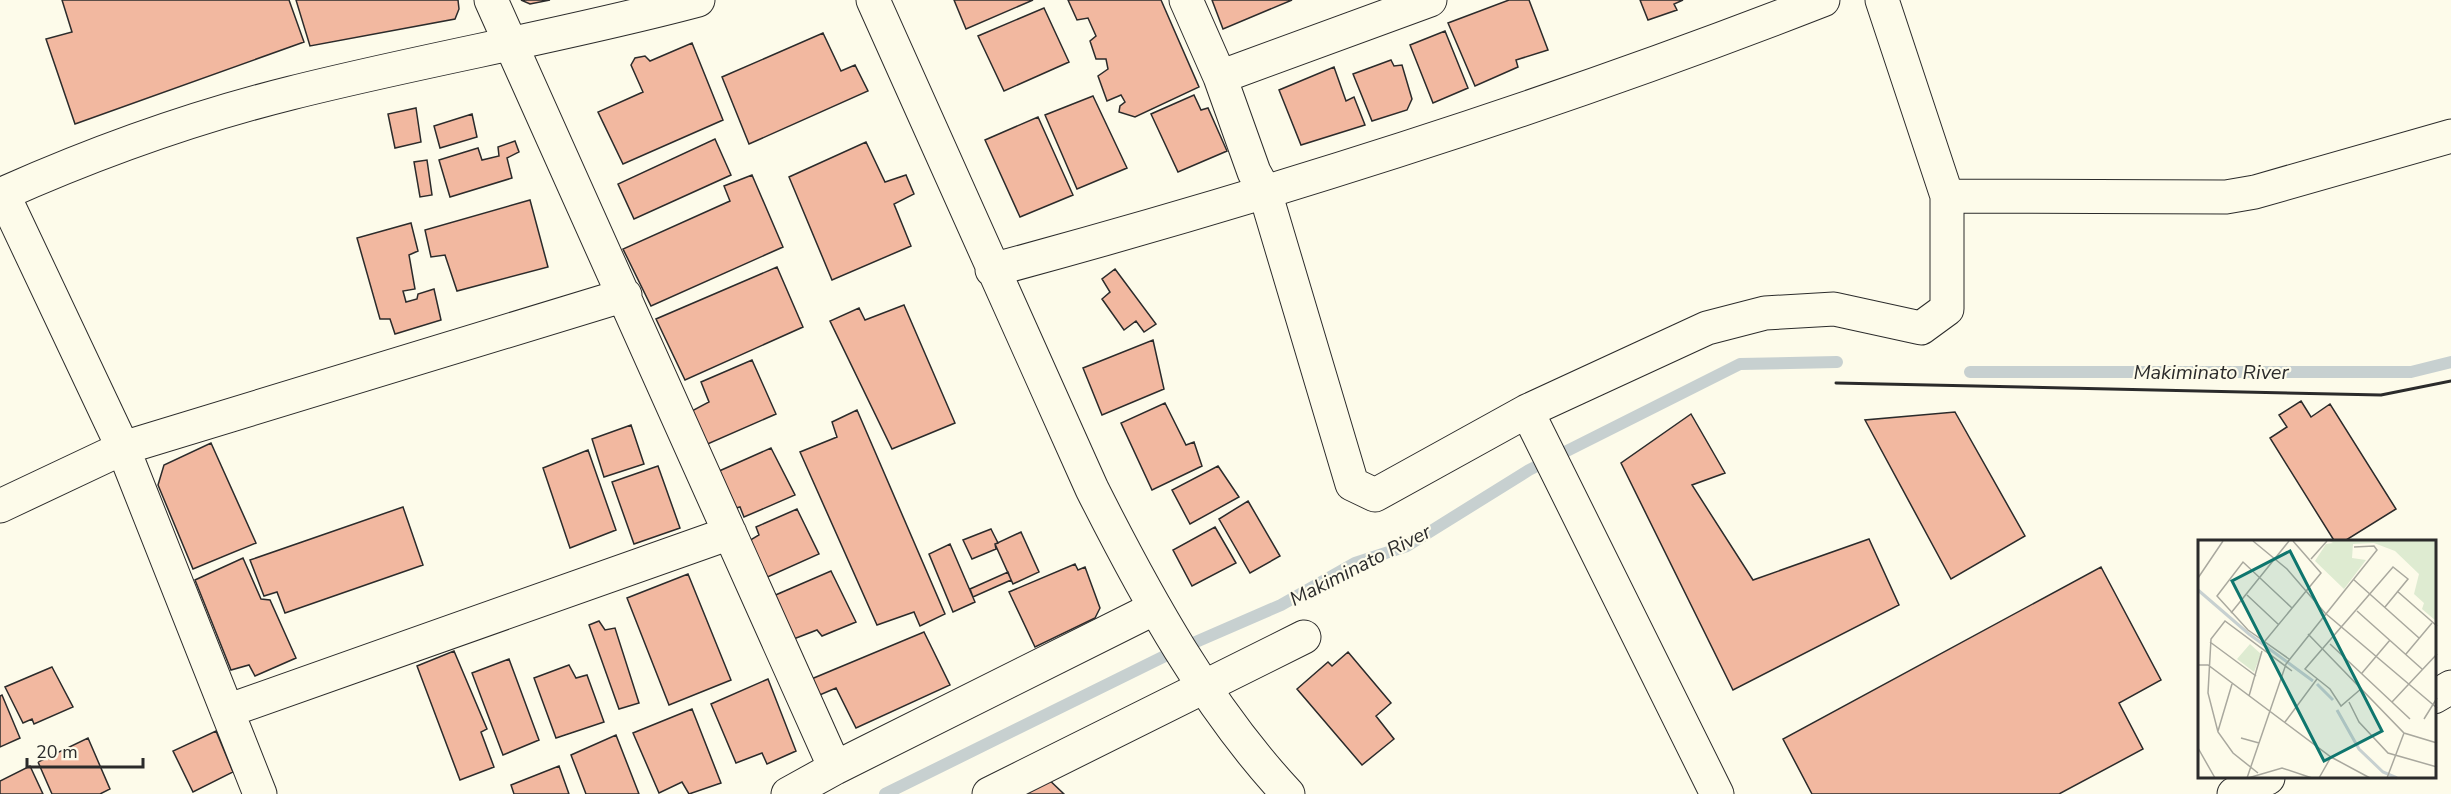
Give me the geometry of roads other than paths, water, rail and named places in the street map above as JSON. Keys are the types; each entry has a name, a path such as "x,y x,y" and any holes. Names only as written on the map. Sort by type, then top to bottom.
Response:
{"street":[{"path":"491,0 835,768"},
{"path":"260,794 123,448 1,192 115,147 228,110 291,93 698,0"},
{"path":"873,0 1092,489 1161,618 1247,744 1288,794"},
{"path":"1186,0 1220,77 1254,172 1265,192 1352,484 1375,495 1527,411 1707,328 1765,313 1834,309 1921,328 1947,309 1947,196 1882,0"},
{"path":"1220,77 1430,0"},
{"path":"992,270 1265,192 1484,124 1723,39 1823,0"},
{"path":"1947,196 2226,197 2254,192 2451,136"},
{"path":"0,506 123,448 625,295"},
{"path":"1527,411 1718,794"},
{"path":"227,711 730,533"},
{"path":"788,794 835,768 1161,618"},
{"path":"989,794 1201,679 1304,637"},
{"path":"2234,794 2264,779"}],"waterway":[{"name":"Makiminato River","path":"885,794 1175,651 1281,605 1355,563 1407,546 1529,470 1740,364 1837,362"},
{"name":"Makiminato River","path":"1970,372 2411,372 2451,362"}]}
